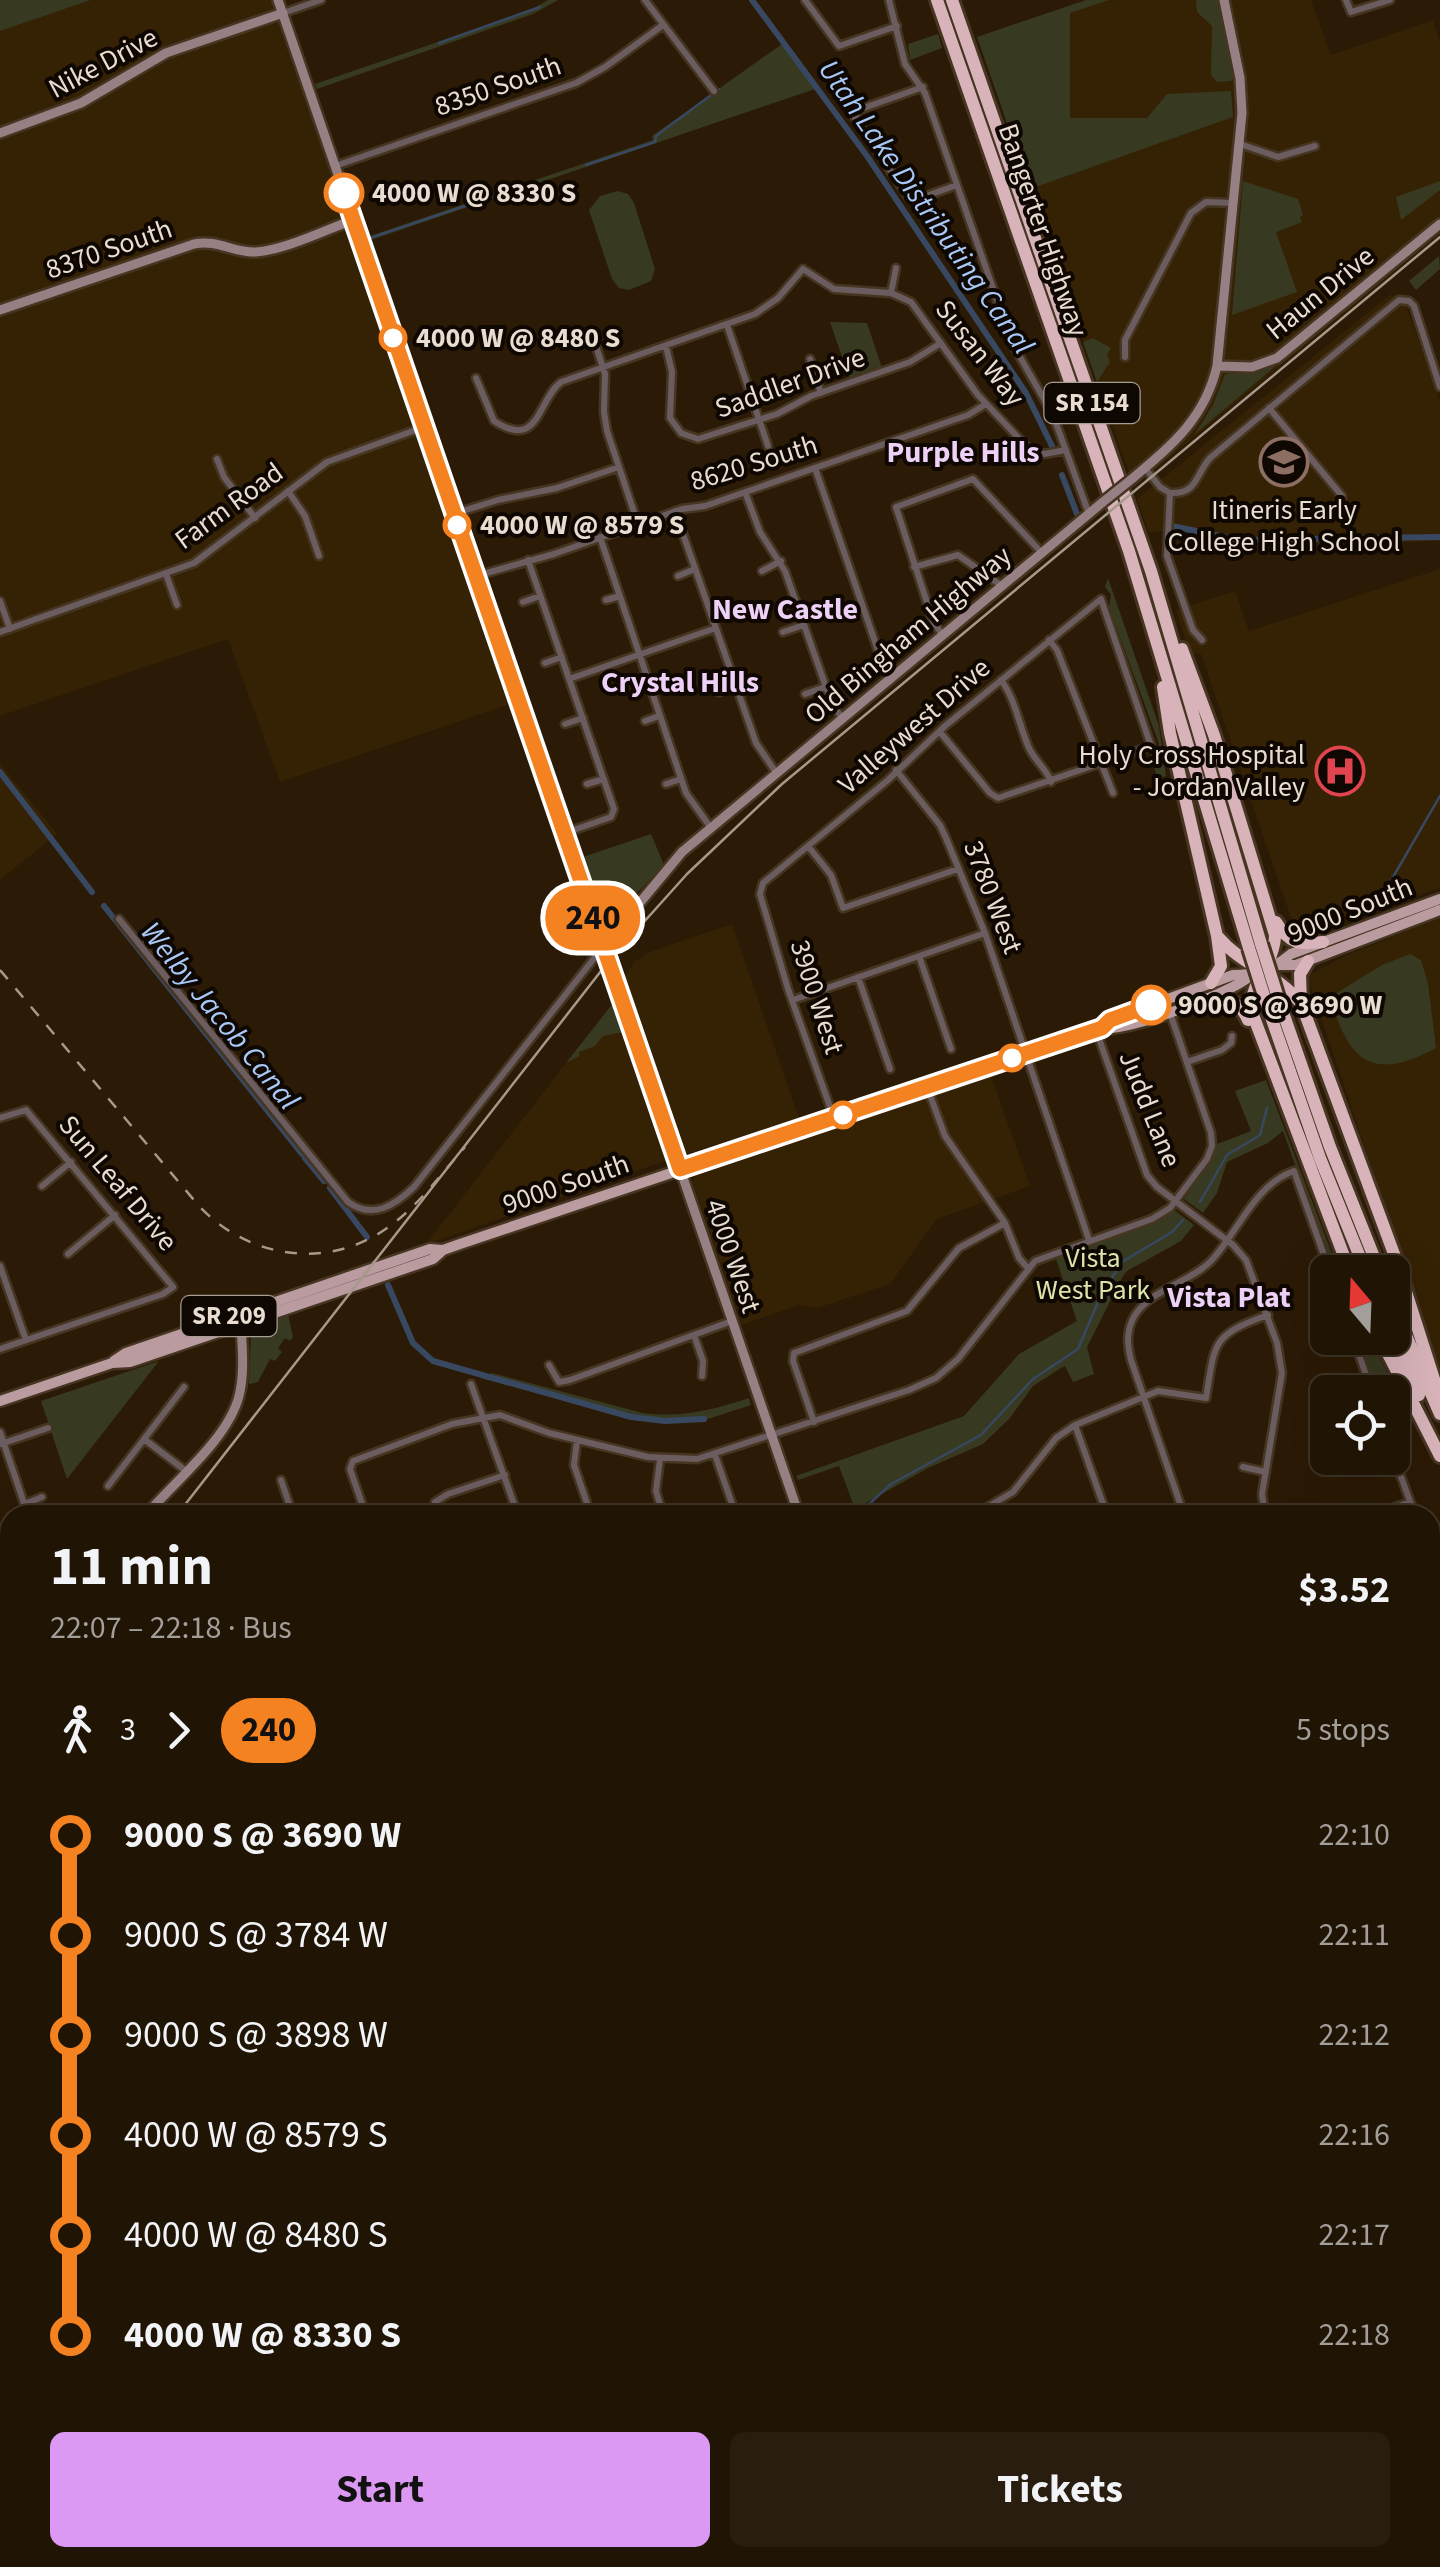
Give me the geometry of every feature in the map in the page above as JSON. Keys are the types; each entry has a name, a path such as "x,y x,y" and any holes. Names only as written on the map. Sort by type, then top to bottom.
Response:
{"highway":[{"name":"Bangerter Highway","path":"937,0 1154,630 1210,829 1255,946"},
{"name":"Bangerter Highway","path":"952,0 1155,584 1255,946 1315,1143 1359,1255"},
{"path":"1155,584 1163,596 1214,735 1272,914 1276,941 1256,973 1250,1007 1344,1255"},
{"path":"1154,630 1170,733 1218,936 1221,966 1210,983"},
{"path":"1272,914 1292,942 1323,942"},
{"path":"1218,936 1230,952 1256,973 1283,983 1301,1002"},
{"path":"1308,961 1300,974 1301,1002 1394,1254 1440,1398"},
{"path":"1201,1000 1224,998 1239,1004 1270,1062"},
{"name":"Bangerter Highway","path":"1273,1003 1373,1255"},
{"path":"1410,1344 1440,1414"},
{"path":"1389,1355 1440,1456"},
{"path":"1401,1355 1440,1445"}],"main road":[{"name":"9000 South","path":"1277,966 1292,954 1440,898"},
{"name":"9000 South","path":"1099,1029 1110,1020 1210,983 1277,966 1296,966 1440,910"},
{"name":"9000 South","path":"112,1362 130,1362 433,1258 443,1250 1099,1029 1114,1029 1169,1012 1237,987 1256,973"},
{"name":"9000 South","path":"0,1401 348,1275 430,1249 443,1250"},
{"path":"242,1324 245,1317 320,1290 348,1275"}],"street":[{"name":"4000 West","path":"278,0 795,1505"},
{"path":"283,13 321,0"},
{"path":"645,0 714,91"},
{"path":"805,0 839,46 898,26"},
{"path":"888,0 905,64 923,87 1015,350 1050,408 1089,514"},
{"name":"Old Bingham Highway","path":"120,919 348,1202 378,1211 397,1203 414,1187 642,896 679,856 1192,425 1205,403 1217,366 1240,144 1241,81 1224,0"},
{"path":"1346,0 1351,12 1390,0"},
{"name":"Nike Drive","path":"0,133 81,103 166,53 283,13"},
{"name":"8350 South","path":"335,166 576,82 605,68 663,24"},
{"path":"923,87 854,114 909,198 918,199 957,185"},
{"path":"1240,144 1278,157 1314,146"},
{"path":"1125,357 1125,340 1191,212 1206,202 1234,203"},
{"name":"8370 South","path":"0,310 194,244 214,242 265,251 354,220"},
{"name":"Haun Drive","path":"1217,366 1252,367 1277,358 1440,224"},
{"path":"476,378 494,421 512,430 521,429 540,417 556,386 764,310 801,268 838,290 892,293 896,268"},
{"name":"Susan Way","path":"892,293 914,304 986,404 1033,450 1050,454 1066,450"},
{"path":"1145,468 1158,486 1170,493 1192,488 1208,460 1401,300 1409,300 1414,306 1440,388"},
{"path":"727,325 768,446"},
{"path":"593,337 606,382 604,421 638,524"},
{"name":"Saddler Drive","path":"666,346 672,372 668,413 676,430 692,438 704,438 910,362 941,344"},
{"path":"810,359 822,393"},
{"name":"8620 South","path":"474,577 675,512 705,506 974,413 986,404"},
{"path":"1270,408 1342,496"},
{"name":"Farm Road","path":"0,632 199,560 333,460 424,428"},
{"path":"217,459 224,476 255,518"},
{"path":"453,514 557,488 619,467"},
{"path":"815,468 882,662 892,678"},
{"path":"943,636 933,622 896,506 973,479 1042,553"},
{"path":"288,492 305,516 319,556"},
{"path":"745,492 760,532 780,561 825,687 843,719"},
{"path":"1170,493 1167,556 1193,630 1202,640"},
{"path":"675,512 760,751 777,774"},
{"path":"600,538 689,801 711,828"},
{"path":"914,567 958,556 1002,586"},
{"path":"528,560 614,814 563,834"},
{"path":"762,571 780,561"},
{"path":"678,576 696,570"},
{"path":"166,574 177,605"},
{"path":"523,602 540,596"},
{"path":"606,600 620,596"},
{"name":"Valleywest Drive","path":"760,890 1001,680 1101,600 1151,746 1103,764"},
{"path":"0,601 10,629"},
{"path":"783,632 804,625"},
{"path":"569,679 716,628"},
{"path":"1049,640 1057,650 1112,793"},
{"path":"545,663 562,657"},
{"path":"1001,680 1031,753 1051,782"},
{"path":"719,692 736,686"},
{"path":"805,694 825,687"},
{"path":"645,720 659,716"},
{"path":"565,724 583,718"},
{"path":"940,732 996,797 1005,798 1103,764"},
{"name":"3780 West","path":"896,770 940,825 984,933 1090,1240"},
{"path":"587,784 604,779"},
{"path":"666,784 681,779"},
{"path":"808,846 831,875 843,908 958,869"},
{"name":"3900 West","path":"760,890 834,1118"},
{"path":"593,919 602,926 610,926 642,896"},
{"path":"793,1000 984,933"},
{"path":"919,956 952,1048"},
{"path":"858,977 890,1069"},
{"path":"363,1505 350,1469 354,1460 452,1424 506,1416 578,1440 660,1459 688,1460 715,1455 936,1378 958,1359 1027,1267 1042,1257 1152,1219 1176,1202 1207,1159 1212,1141 1169,1012"},
{"name":"Judd Lane","path":"1099,1029 1145,1170 1157,1187 1241,1253 1252,1270 1268,1315 1282,1374 1263,1505"},
{"path":"1186,1062 1228,1047 1232,1036"},
{"path":"927,1086 945,1136 1005,1222 1027,1267"},
{"name":"Sun Leaf Drive","path":"0,1118 26,1110 173,1287 163,1294 26,1340"},
{"path":"42,1186 70,1162"},
{"path":"1181,1505 1128,1346 1134,1316 1151,1299 1199,1272 1267,1186 1294,1171 1324,1255"},
{"path":"68,1254 115,1215"},
{"path":"814,1422 792,1359 795,1351 907,1311 959,1248 1005,1222"},
{"path":"0,1266 26,1340 0,1349"},
{"path":"992,1505 1021,1484 1056,1438 1076,1425 1144,1396 1166,1391 1206,1398 1216,1346 1223,1336 1237,1326 1268,1315"},
{"path":"549,1366 559,1382 570,1380 732,1321"},
{"path":"155,1505 222,1430 237,1403 242,1377 242,1324"},
{"path":"694,1335 703,1361 702,1376"},
{"path":"470,1384 515,1505"},
{"path":"108,1486 184,1387"},
{"path":"1076,1425 1104,1505"},
{"path":"2,1444 48,1428"},
{"path":"0,1432 24,1504 42,1497"},
{"path":"144,1440 186,1471"},
{"path":"578,1440 574,1465 588,1505"},
{"path":"715,1455 732,1505"},
{"path":"660,1459 656,1491 660,1505"},
{"path":"1243,1467 1266,1472"},
{"path":"435,1502 504,1474"},
{"path":"1400,1475 1411,1505"},
{"path":"281,1480 289,1505"},
{"path":"1402,1505 1410,1502"}],"shaded area":[{"path":"91,0 275,0 513,703 280,782 228,639 0,716 0,31"},
{"path":"1086,0 1218,0 1234,82 1246,79 1231,0 1311,0 1331,55 1433,20 1440,42 1440,234 1134,487 977,37"},
{"path":"1391,294 1406,305 1440,401 1440,541 1271,546 1228,544 1174,529 1149,533 1137,499"},
{"name":"Holy Cross Hospital - Jordan Valley","path":"1440,569 1440,888 1298,938 1201,654 1190,653 1176,610 1235,591 1249,631"},
{"path":"0,763 57,834 0,880"},
{"path":"1440,918 1440,1368 1410,1280 1410,1255 1402,1255 1307,976 1345,956"},
{"path":"732,924 799,1118 686,1154 679,1149 621,983 634,962 647,953"},
{"path":"615,1000 666,1153 665,1161 431,1243 429,1240"},
{"path":"991,1076 1030,1186 937,1219 890,1284 817,1308 799,1305 742,1325 692,1182 695,1176"}],"green space":[{"path":"0,0 91,0 0,31"},
{"path":"548,0 558,0 533,14 317,89 315,84 531,10"},
{"path":"1086,0 1109,0 1070,13 1070,118 1147,118 1167,94 1231,91 1233,117 1030,189 977,37"},
{"path":"1196,0 1218,0 1234,78 1231,81 1217,82 1211,75 1212,26 1197,12"},
{"path":"938,34 942,48 910,60 908,44"},
{"path":"782,44 815,89 368,241 367,237 653,140 652,136"},
{"path":"1243,181 1298,199 1302,222 1276,232 1297,292 1232,315"},
{"path":"1440,181 1440,190 1401,220 1396,197"},
{"path":"618,191 628,194 634,203 655,269 651,281 629,290 619,288 612,279 589,210 600,196"},
{"path":"1439,256 1440,269 1416,290 1409,281"},
{"path":"830,322 867,323 882,368 850,380"},
{"path":"1093,338 1111,348 1107,355 1110,362 1097,382 1083,342"},
{"path":"1284,359 1195,434 1213,405 1225,374 1259,371"},
{"path":"1108,578 1159,726 1166,776 1158,779 1150,756 1159,744 1109,607 1111,595 1105,587"},
{"path":"651,834 664,865 605,922 598,917 577,859"},
{"path":"1410,954 1421,960 1428,984 1436,1048 1396,1064 1366,1060 1346,1038 1330,997 1382,965"},
{"path":"614,1002 624,1032 603,1036 595,1046 566,1063"},
{"name":"Vista West Park","path":"1266,1080 1333,1255 1327,1255 1283,1131 1268,1143 1227,1162 1217,1193 1203,1213 1184,1199 1211,1161 1217,1144 1251,1131 1235,1091"},
{"name":"Vista West Park","path":"1174,1210 1194,1225 1181,1241 1123,1276 1087,1347 1094,1374 1073,1382 1065,1366 1061,1368 1033,1386 1009,1419 983,1444 928,1468 862,1505 854,1505 839,1466 798,1480 796,1476 964,1416 1019,1354 1077,1321 1055,1256 1155,1222"},
{"path":"288,1314 293,1337 290,1341 285,1338 278,1348 282,1352 275,1361 270,1359 258,1382 249,1384 251,1331"},
{"path":"1361,1355 1378,1355 1388,1375 1369,1375"},
{"path":"159,1361 67,1479 41,1401"},
{"path":"492,1373 643,1413 697,1412 749,1398 751,1405 702,1421 642,1421 480,1378"}],"waterway":[{"name":"Utah Lake Distributing Canal","path":"752,0 867,156 1026,393 1052,446"},
{"path":"439,43 540,7"},
{"path":"586,165 655,142 656,136 719,89"},
{"path":"370,238 494,196"},
{"name":"Utah Lake Distributing Canal","path":"1062,475 1077,514"},
{"name":"Utah Lake Distributing Canal","path":"1172,526 1239,540 1440,537"},
{"name":"Welby Jacob Canal","path":"0,772 92,892"},
{"path":"1385,891 1440,796"},
{"name":"Welby Jacob Canal","path":"104,906 302,1154"},
{"path":"1200,1202 1227,1155 1260,1135 1267,1108"},
{"name":"Welby Jacob Canal","path":"305,1158 324,1181"},
{"name":"Welby Jacob Canal","path":"330,1188 367,1237"},
{"path":"868,1505 891,1484 981,1435 1033,1379 1078,1349 1101,1295 1122,1262 1172,1232 1183,1220"},
{"name":"Welby Jacob Canal","path":"388,1285 413,1343 433,1361 631,1417 665,1421 704,1419"}],"tram line":[{"path":"185,1505 608,962 687,874 782,784 1440,237"}],"railway":[{"path":"0,970 199,1206 241,1238 290,1253 341,1249 366,1240 411,1209 465,1147"}],"bus line":[{"name":"240","path":"344,193 680,1169 1102,1028 1110,1020 1151,1005"}],"place":[{"name":"4000 W @ 8330 S","path":"344,193"},
{"name":"4000 W @ 8480 S","path":"393,338"},
{"name":"Itineris Early College High School","path":"1284,462"},
{"name":"4000 W @ 8579 S","path":"457,525"},
{"name":"Holy Cross Hospital - Jordan Valley","path":"1340,771"},
{"name":"9000 S @ 3690 W","path":"1151,1005"}],"district":[{"name":"Purple Hills","path":"963,452"},
{"name":"New Castle","path":"785,609"},
{"name":"Crystal Hills","path":"680,682"},
{"name":"Vista Plat","path":"1229,1297"}]}
